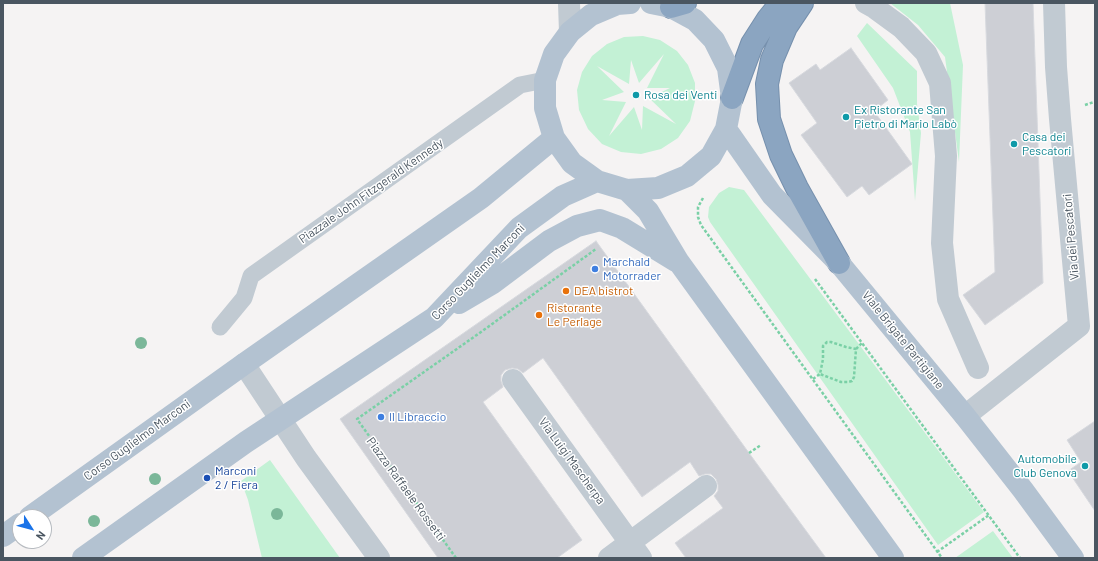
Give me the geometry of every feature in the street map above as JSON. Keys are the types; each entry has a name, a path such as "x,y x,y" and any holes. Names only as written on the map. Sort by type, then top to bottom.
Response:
{"highway":[{"path":"732,98 752,44 768,19 781,3"},
{"path":"802,3 786,27 772,60 767,84 768,119 781,155 797,188 840,262"}],"main road":[{"path":"630,3 617,4 591,14 570,32 554,54 545,80 545,108 554,138 572,163 597,181 627,190 658,188 687,176 710,156 726,129 732,98 728,68 714,40 695,20 669,4"},
{"name":"Viale Brigate Partigiane","path":"726,129 772,195 840,262 965,416 1023,490 1073,558"},
{"name":"Corso Guglielmo Marconi","path":"41,509 244,364 481,198 554,138"},
{"name":"Corso Guglielmo Marconi","path":"83,558 246,442 434,318 519,228 563,196 597,181"},
{"path":"627,190 648,211 678,262 893,558"},
{"path":"434,318 493,283 550,241 577,226 600,220 622,228 678,262"},
{"path":"3,536 12,530"}],"street":[{"path":"569,3 570,32"},
{"path":"866,3 900,27 926,53 940,83 946,156 942,243 948,300 978,368"},
{"name":"Via dei Pescatori","path":"965,416 1079,326 1058,97 1054,3"},
{"path":"244,364 306,458 378,558"},
{"name":"Via Luigi Mascherpa","path":"513,380 635,550"},
{"path":"610,558 635,550 706,486"}],"lane":[{"name":"Piazzale John Fitzgerald Kennedy","path":"220,327 244,298 251,276 520,85 545,80"}],"path":[{"path":"704,195 698,206 698,217 701,225 942,558"},
{"name":"Piazza Raffaele Rossetti","path":"456,558 357,419 600,246"},
{"path":"812,275 1020,558"},
{"path":"813,379 820,374 823,360 823,346 826,342 856,348 862,344"},
{"path":"820,374 841,382 852,381 854,376 856,348"},
{"path":"749,453 761,445"},
{"path":"937,552 989,515"}],"green space":[{"path":"890,3 950,3 963,65 959,162 945,57 918,25"},
{"path":"867,23 917,71 917,104 921,133 915,201 910,132 893,88 857,36"},
{"path":"643,36 660,40 677,51 688,65 695,83 695,101 690,121 678,138 661,149 641,154 621,152 602,144 588,129 579,110 577,90 582,72 592,56 607,44 624,37","holes":["664,54 647,88 670,88 649,98 676,124 643,106 642,130 634,107 609,136 626,102 602,100 624,92 597,66 629,84 631,60 639,83"]},
{"path":"729,187 744,190 984,512 938,545 710,222 708,217 709,207 719,193"},
{"path":"270,460 340,558 262,558 248,500 241,481"},
{"path":"993,531 1013,558 955,558"}],"building":[{"name":"Casa dei Pescatori","path":"985,3 1033,3 1043,283 985,325 963,295 995,272"},
{"name":"Ex Ristorante San Pietro di Mario Labò","path":"851,48 888,100 874,111 912,164 869,195 862,186 847,197 801,135 817,123 789,83 816,64 820,70"},
{"path":"596,241 826,558 686,558 675,543 723,508 714,496 718,491 716,479 711,474 699,476 690,462 642,497 543,358 523,373 518,369 512,368 505,370 501,375 503,387 483,402 582,540 557,558 438,558 340,419"},
{"name":"Automobile Club Genova","path":"1095,421 1095,511 1068,471 1081,462 1067,440"}],"place":[{"name":"Rosa dei Venti","path":"636,95"},
{"name":"Ex Ristorante San Pietro di Mario Labò","path":"846,117"},
{"name":"Casa dei Pescatori","path":"1014,144"},
{"name":"Marchald Motorrader","path":"595,269"},
{"name":"DEA bistrot","path":"566,291"},
{"name":"Ristorante Le Perlage","path":"539,315"},
{"name":"Il Libraccio","path":"381,417"},
{"name":"Automobile Club Genova","path":"1085,466"},
{"name":"Marconi 2 / Fiera","path":"207,478"}]}
